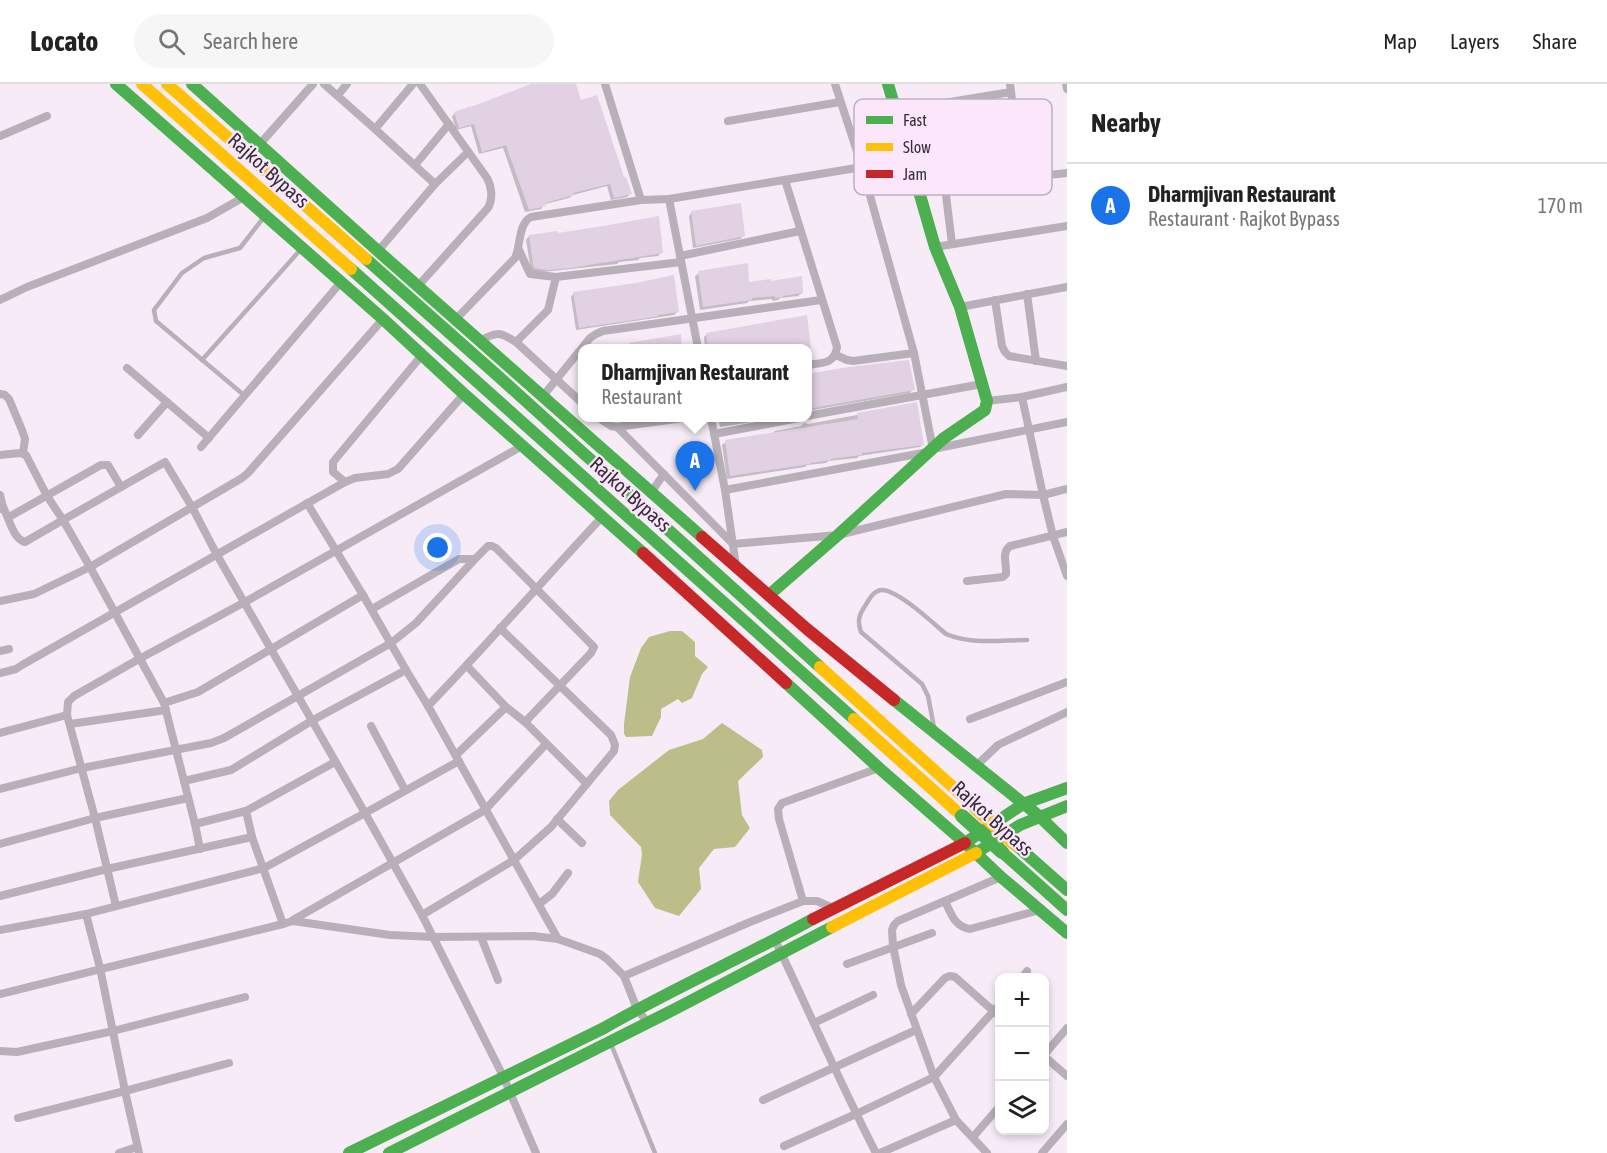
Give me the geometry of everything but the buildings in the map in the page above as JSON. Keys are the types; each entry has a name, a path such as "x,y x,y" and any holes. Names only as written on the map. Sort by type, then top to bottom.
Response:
{"main road":[{"path":"116,84 383,319 879,768 1067,933"},
{"name":"Rajkot Bypass","path":"142,84 1067,910"},
{"name":"Rajkot Bypass","path":"167,84 498,376 1067,890"},
{"path":"192,84 807,629 1040,816 1067,843"},
{"path":"888,84 892,99"},
{"path":"769,595 944,438 985,410 987,401 960,307 935,247 919,195"},
{"path":"389,1153 648,1023 932,873 970,848 1023,804 1067,788"},
{"path":"349,1153 604,1028 833,908 1067,806"},
{"path":"696,980 703,994"}],"street":[{"path":"260,144 313,84"},
{"path":"324,84 435,184"},
{"path":"338,95 347,84"},
{"path":"375,129 413,84"},
{"path":"418,286 488,208 491,198 489,182 420,84"},
{"path":"605,84 641,200"},
{"path":"835,84 854,143"},
{"path":"1066,84 1067,89"},
{"path":"956,99 1011,88"},
{"path":"728,121 840,102"},
{"path":"0,136 47,116"},
{"path":"415,165 449,124"},
{"path":"378,251 435,184 468,152"},
{"path":"456,320 515,258 519,250 523,225 531,218 641,200 669,199 854,168"},
{"path":"1052,175 1067,173"},
{"path":"785,180 837,347 836,355 831,360 812,364"},
{"path":"870,195 914,353 931,450"},
{"path":"946,195 952,244"},
{"path":"0,300 27,287 207,218 244,197"},
{"path":"669,199 697,344"},
{"path":"935,247 1067,226"},
{"path":"519,250 530,274 556,277 680,259 800,231"},
{"path":"516,342 548,310 556,277"},
{"path":"201,447 341,282"},
{"path":"960,307 1067,287"},
{"path":"1027,294 1036,361"},
{"path":"586,344 590,338 603,331 821,300"},
{"path":"996,300 1002,346 1009,356 1067,366"},
{"path":"0,601 34,594 90,567 248,473 383,319"},
{"path":"480,341 497,333 516,342 578,399"},
{"path":"836,355 853,361 914,353"},
{"path":"345,482 333,472 333,462 422,356"},
{"path":"543,396 578,356"},
{"path":"127,368 209,438"},
{"path":"812,415 982,384"},
{"path":"987,401 1022,397 1067,387"},
{"path":"0,394 5,394 9,399 22,430 23,453"},
{"path":"0,673 16,669 345,482 355,478 388,474 398,469 464,394"},
{"path":"1022,397 1053,536 1067,576"},
{"path":"138,435 166,402"},
{"path":"604,422 617,427 650,422"},
{"path":"712,422 736,566"},
{"path":"714,434 774,422"},
{"path":"725,490 1067,422"},
{"path":"617,427 733,544 838,535 1006,494 1043,495 1067,489"},
{"path":"116,906 67,715 68,702 74,696 139,659 246,602 524,445"},
{"path":"0,455 23,453 29,457 47,496 90,567 165,707 200,849"},
{"path":"0,495 2,508 17,537 26,542 165,462 422,915 503,1076 536,1153"},
{"path":"9,518 101,465 108,465 121,487"},
{"path":"652,491 663,474"},
{"path":"307,503 428,706 558,939"},
{"path":"428,706 468,666 603,516"},
{"path":"967,581 1003,578 1006,574 1006,549 1010,546 1067,532"},
{"path":"0,789 82,768 218,741 391,643 416,623 488,546 492,546 594,647 560,687 525,722"},
{"path":"372,609 459,559 475,559"},
{"path":"70,724 165,707 198,692 363,595"},
{"path":"422,915 514,860 543,835 614,750 614,740 500,628"},
{"path":"468,666 506,707 525,722 587,784"},
{"path":"184,781 231,770 313,720 406,670"},
{"path":"970,719 1067,682"},
{"path":"0,930 86,914 264,868 365,813 457,758 506,707"},
{"path":"976,766 998,745 1067,712"},
{"path":"0,733 67,715"},
{"path":"372,726 405,790"},
{"path":"0,994 292,921 485,810 546,744"},
{"path":"195,824 246,811 335,762"},
{"path":"802,901 778,809 782,803 879,768"},
{"path":"0,844 95,818 188,798"},
{"path":"246,811 252,837 283,924"},
{"path":"557,819 582,843"},
{"path":"0,896 106,869 252,837"},
{"path":"539,904 552,894 568,873"},
{"path":"987,1153 956,1120 934,1077 901,985 892,930 898,921 1001,877"},
{"path":"624,976 802,901 817,902 833,908"},
{"path":"945,901 956,923 962,928 970,929 1040,910"},
{"path":"86,914 100,968 138,1150 118,1153"},
{"path":"292,921 381,934 433,937 532,936 558,939 600,954 624,976 638,1009 648,1023"},
{"path":"847,964 932,933"},
{"path":"481,937 498,980"},
{"path":"775,940 833,1067 878,1153 956,1120"},
{"path":"911,1014 945,978 950,976 955,977 995,1009"},
{"path":"814,1023 873,995"},
{"path":"0,1051 17,1052 245,997"},
{"path":"784,1146 934,1077 995,1014"},
{"path":"1049,1049 1067,1028"},
{"path":"763,1100 916,1029"},
{"path":"1049,1060 1067,1076"},
{"path":"18,1118 228,1063"},
{"path":"973,1137 995,1112"},
{"path":"1042,1153 1067,1124"}],"lane":[{"path":"245,396 156,321 154,310 182,273 204,258 240,248 265,216"},
{"path":"202,360 302,248"},
{"path":"935,733 928,696 922,684 861,632 858,624 859,616 873,594 882,590 896,594 946,634 955,638 968,641 1027,640"},
{"path":"610,1042 655,1153"}],"shaded area":[{"path":"670,631 682,631 695,642 695,656 708,667 702,674 692,698 682,703 678,699 661,709 661,717 652,736 626,737 624,724 630,677 641,648 649,637"},
{"path":"722,723 762,750 763,757 738,781 742,815 750,828 735,847 714,849 699,868 701,889 679,916 655,908 638,882 641,847 610,815 609,801 618,790 669,750 703,739"}],"traffic: fast":[{"path":"116,84 383,319 643,553"},
{"path":"192,84 702,537"},
{"path":"888,84 892,99"},
{"path":"769,595 944,438 985,410 987,401 960,307 935,247 920,195"},
{"path":"366,259 820,667"},
{"path":"351,269 854,719"},
{"path":"786,683 1001,877 1067,933"},
{"path":"894,700 1039,816 1067,843"},
{"path":"965,843 1023,804 1067,788"},
{"path":"976,853 1020,825 1067,806"},
{"path":"962,816 1002,852"},
{"path":"1015,844 1067,890"},
{"path":"1002,852 1067,910"},
{"path":"349,1153 604,1028 813,919"},
{"path":"389,1153 832,927"}],"traffic: slow":[{"path":"142,84 351,269"},
{"path":"167,84 366,259"},
{"path":"820,667 976,808"},
{"path":"854,719 962,816"},
{"path":"976,808 1015,844"},
{"path":"832,927 976,853"}],"traffic: jam":[{"path":"702,537 807,629 894,700"},
{"path":"643,553 786,683"},
{"path":"813,919 965,843"}],"place":[{"name":"Dharmjivan Restaurant","path":"695,491"}]}
